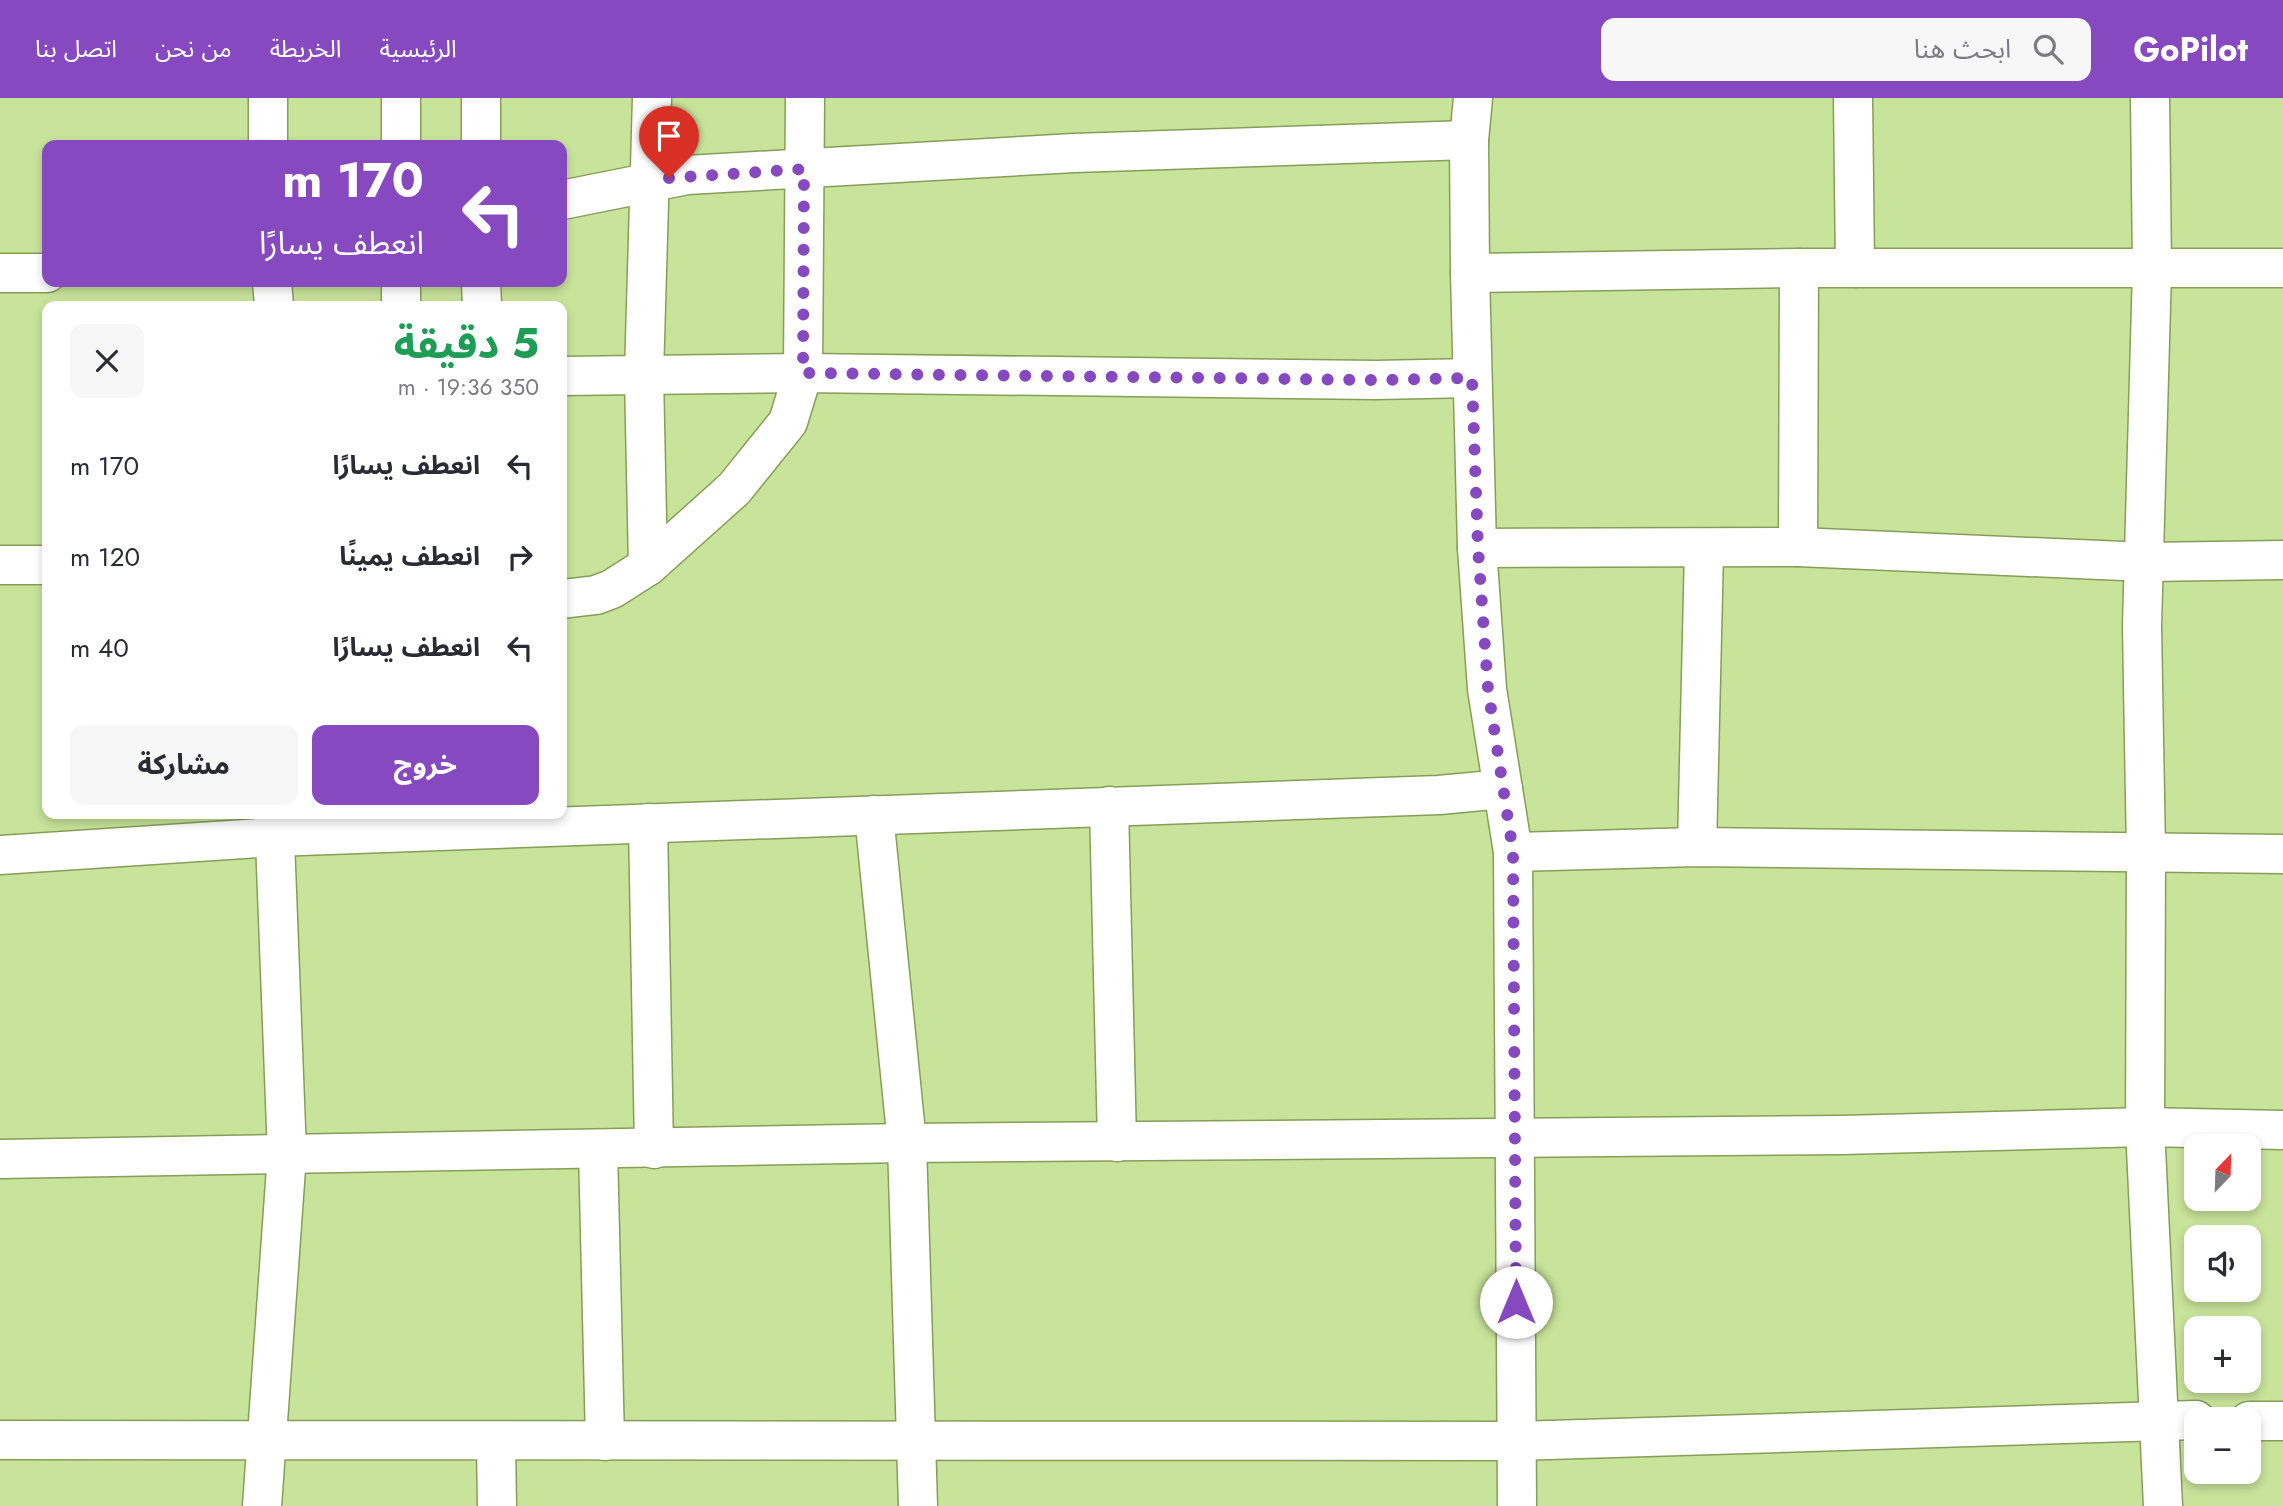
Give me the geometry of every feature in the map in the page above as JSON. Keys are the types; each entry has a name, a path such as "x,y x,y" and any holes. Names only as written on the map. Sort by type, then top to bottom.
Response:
{"street":[{"path":"268,98 268,140"},
{"path":"401,98 401,140"},
{"path":"481,98 481,140"},
{"path":"648,566 644,375 652,98"},
{"path":"567,598 596,595 612,589 648,566 734,489 781,434 794,405 803,373 805,98"},
{"path":"1473,98 1469,140 1470,273 1478,548 1488,689 1513,852 1517,1506"},
{"path":"1853,98 1855,268"},
{"path":"2150,98 2152,270 2146,562 2142,626 2146,854 2145,1127 2178,1419 2163,1506"},
{"path":"567,199 687,175 1074,153 1469,140"},
{"path":"1470,273 1798,268 2283,268"},
{"path":"1798,268 1798,547"},
{"path":"0,273 42,273"},
{"path":"567,376 803,373 1376,380 1472,378"},
{"path":"1478,548 1704,550 1798,547 2146,562 2283,560"},
{"path":"1697,847 1704,550"},
{"path":"0,565 42,565"},
{"path":"0,855 274,825 487,821 648,823 1439,795 1503,789"},
{"path":"1109,806 1117,1142"},
{"path":"874,815 907,1143 918,1506"},
{"path":"648,823 654,1149"},
{"path":"262,1506 287,1154 274,825"},
{"path":"1513,852 1697,847 2283,855"},
{"path":"0,1159 907,1143 1842,1135 2145,1127 2283,1130"},
{"path":"598,1149 605,1441"},
{"path":"0,1440 268,1439 496,1443 1518,1441 2178,1419"},
{"path":"2261,1421 2283,1421"},
{"path":"496,1443 497,1506"}],"route":[{"path":"669,178 804,169 803,373 1376,380 1472,378 1478,548 1488,689 1513,852 1516,1302"}]}
